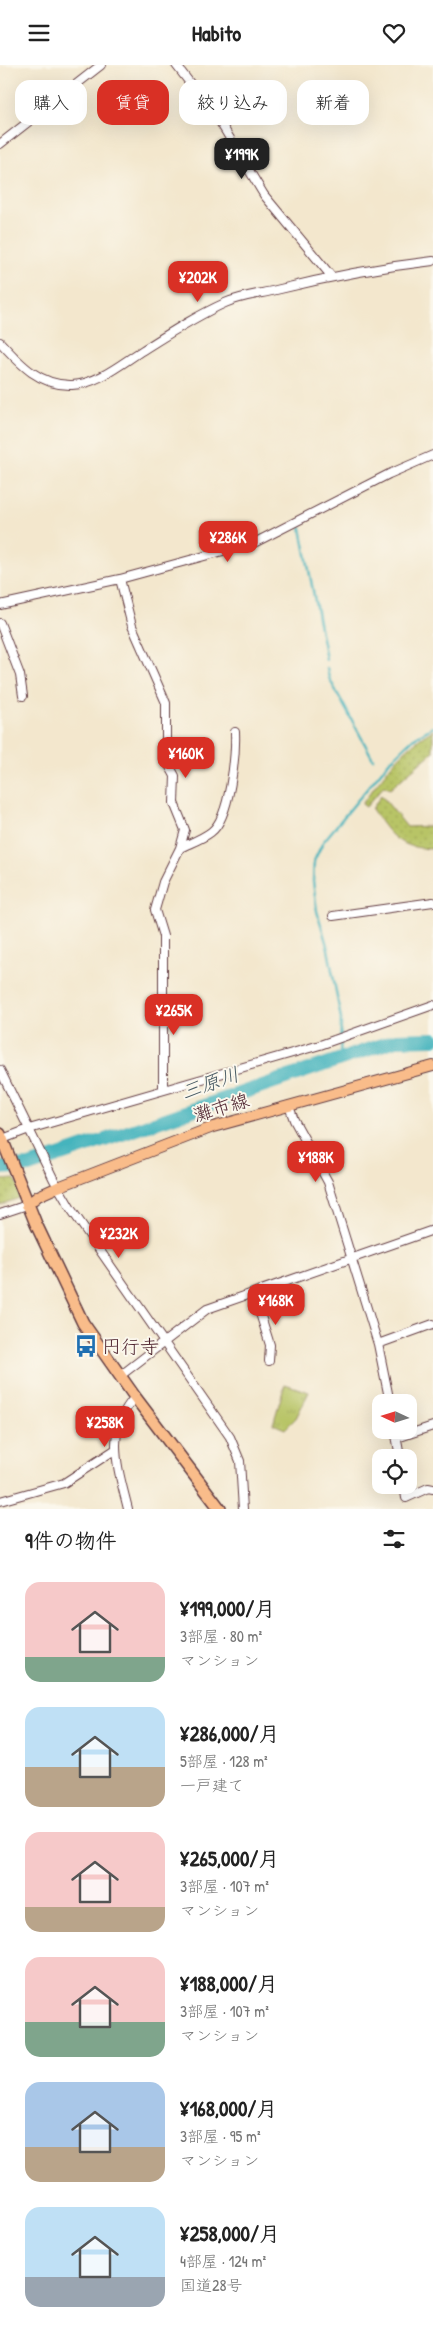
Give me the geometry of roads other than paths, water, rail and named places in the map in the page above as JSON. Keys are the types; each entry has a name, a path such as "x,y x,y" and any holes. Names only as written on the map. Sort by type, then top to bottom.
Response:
{"highway":[{"path":"2,1140 28,1205 76,1310 135,1397 220,1509"}],"main road":[{"name":"灘市線","path":"28,1205 56,1184 192,1134 433,1066"}],"street":[{"path":"0,144 101,65"},
{"path":"176,65 220,122 264,195 332,277"},
{"path":"0,342 27,369 40,378 54,384 73,385 85,383 103,375 200,315 228,302 332,277 433,261"},
{"path":"0,605 120,579 215,555 256,542 389,474 433,455"},
{"path":"120,579 132,626 166,703 166,752 168,765 174,776 174,803 185,829 180,848 162,882 155,910 163,936 163,1090"},
{"path":"0,623 20,675 23,696"},
{"path":"180,848 213,831 227,805 236,746 235,732"},
{"path":"333,916 433,902"},
{"path":"2,1140 349,1035 433,1005"},
{"path":"0,1070 56,1184 230,1437 240,1461 243,1509"},
{"path":"289,1106 294,1120 328,1182 378,1343 388,1394"},
{"path":"0,1214 28,1205"},
{"path":"120,1376 207,1309 433,1230"},
{"path":"254,1294 270,1345 269,1361"},
{"path":"378,1343 433,1324"},
{"path":"128,1509 120,1481 116,1449 117,1428 124,1409 135,1397"},
{"path":"418,1429 433,1426"},
{"path":"0,1501 64,1483 116,1449"},
{"path":"417,1494 433,1489"},
{"path":"405,1494 406,1498 416,1494"}],"waterway":[{"path":"301,528 326,659"},
{"path":"327,668 329,678 373,759"},
{"path":"340,1060 341,1019 328,949 317,911 313,881 314,861 323,842 390,761 414,738 433,727"},
{"name":"三原川","path":"0,1168 29,1166 396,1040 433,1039"}],"place":[{"name":"円行寺","path":"86,1346"}]}
